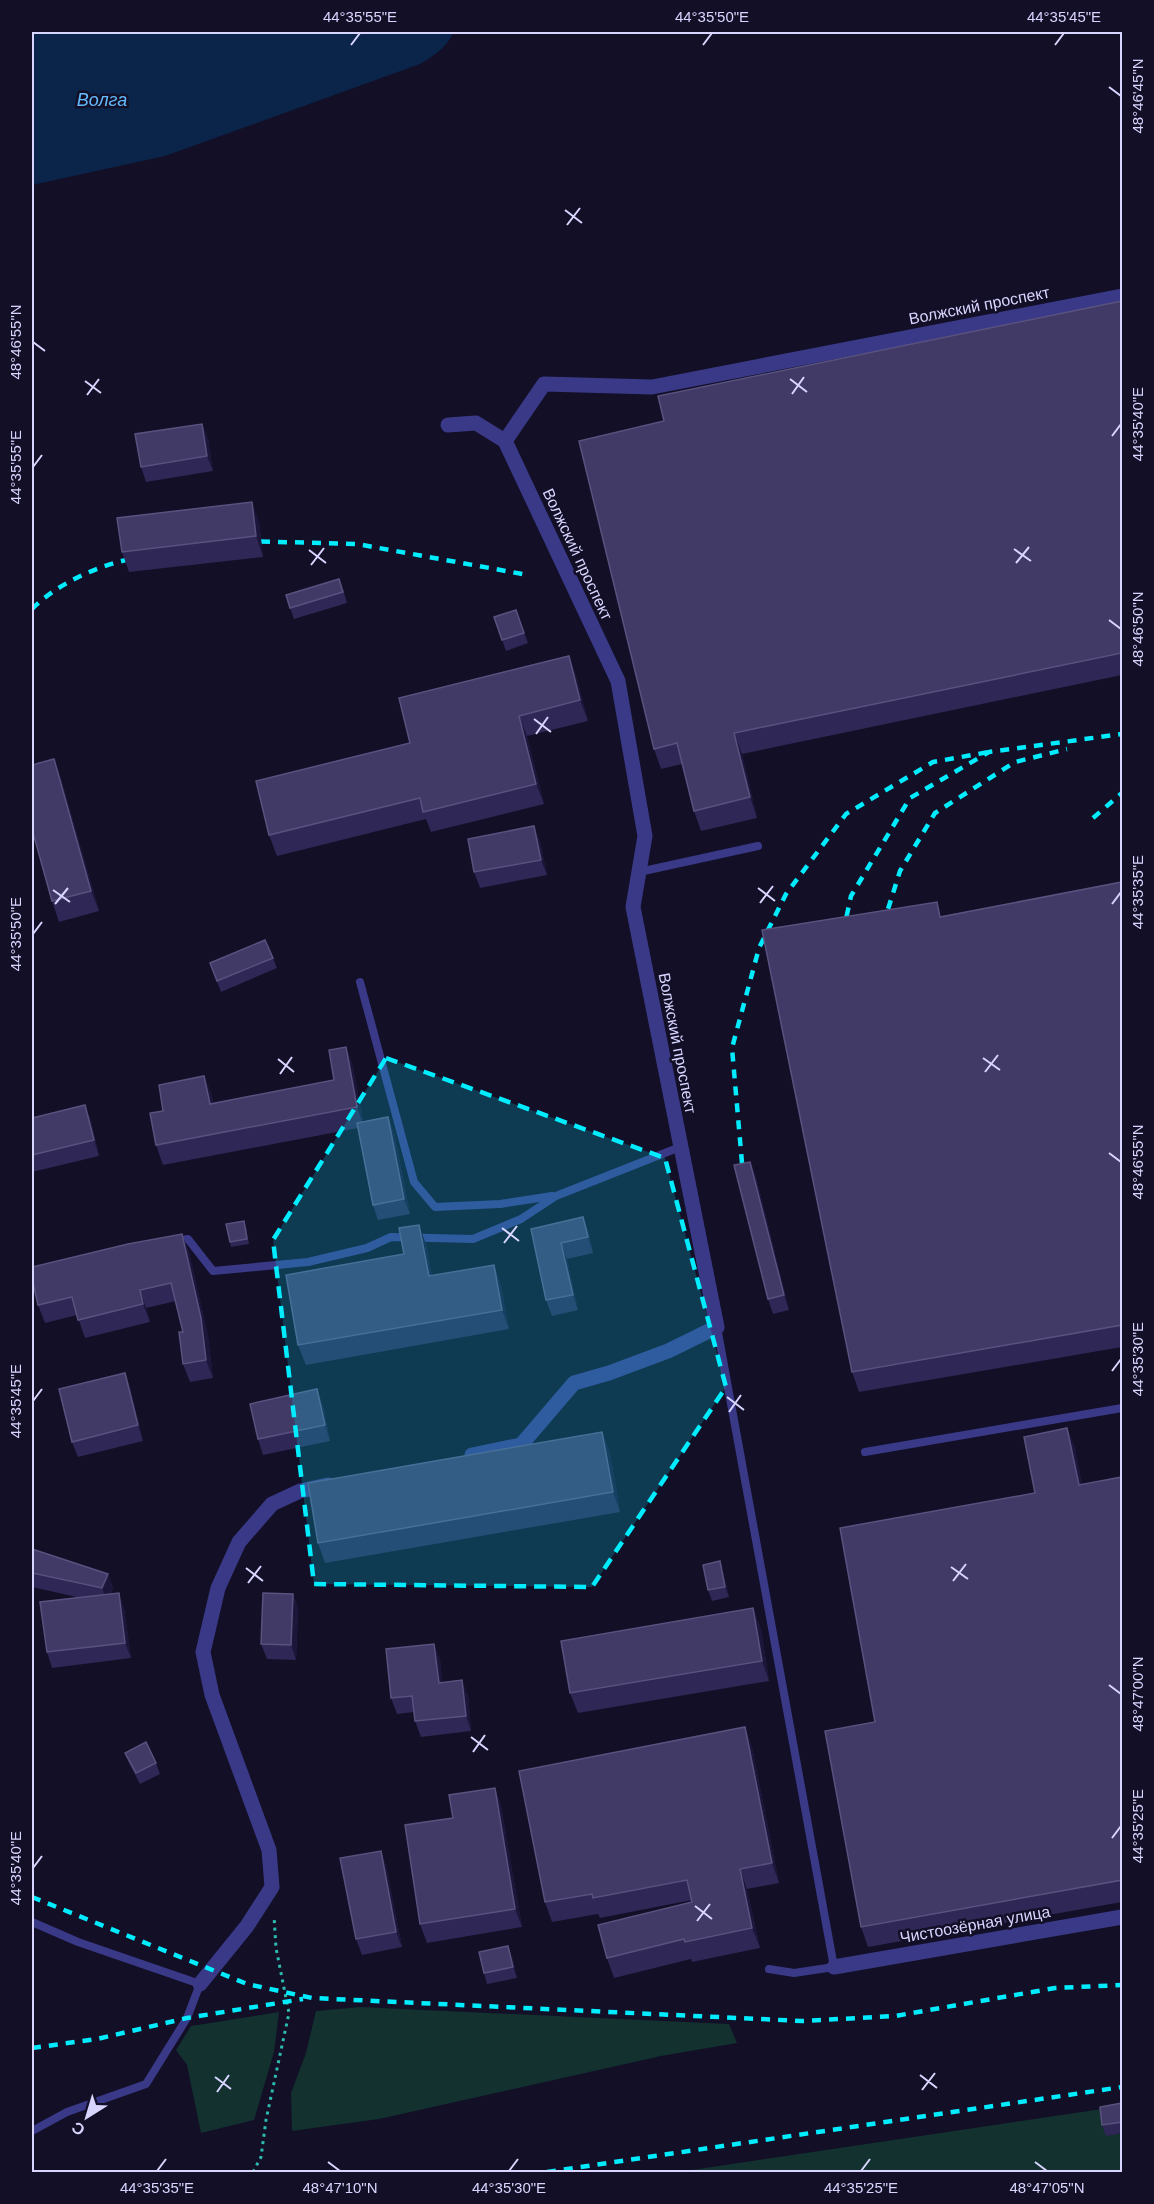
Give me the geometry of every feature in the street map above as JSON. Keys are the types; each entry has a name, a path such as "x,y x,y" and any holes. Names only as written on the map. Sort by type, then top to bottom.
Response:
{"street":[{"name":"Волжский проспект","path":"717,1327 633,907 645,836 618,681 505,441 544,384 652,387 1122,296"},
{"path":"448,425 476,423 505,441"},
{"path":"451,1460 521,1445 574,1383 649,1358 717,1327"},
{"path":"200,1984 247,1926 272,1887 269,1850 212,1695 203,1652 219,1588 239,1542 272,1504 300,1491 346,1482"},
{"name":"Чистоозёрная улица","path":"834,1967 1122,1917"}],"lane":[{"path":"639,872 758,846"},
{"path":"360,982 414,1182 435,1207 501,1204 556,1196"},
{"path":"166,1244 188,1239 213,1271 308,1262 367,1248 391,1237 473,1239 521,1219 556,1196 681,1147"},
{"path":"717,1327 834,1967 795,1973 769,1969"},
{"path":"865,1452 1122,1408"},
{"path":"32,1922 78,1942 200,1984 187,2018 146,2084 67,2112 32,2131"}],"path":[{"path":"253,2172 261,2157 266,2120 289,2013 276,1948 272,1887"}],"highlighted area":[{"path":"386,1058 665,1158 726,1387 592,1587 314,1584 273,1240"}],"green space":[{"path":"361,2007 729,2024 737,2043 661,2056 379,2119 292,2131 291,2093 306,2053 316,2011"},
{"path":"279,2012 274,2052 254,2120 201,2133 187,2065 176,2050 191,2026"},
{"path":"1102,2109 1106,2135 1122,2133 1122,2172 678,2172"}],"water":[{"name":"Волга","path":"32,32 454,32 440,51 420,64 165,156 32,185"}],"building":[{"path":"1122,301 1122,653 734,733 750,797 694,811 677,743 654,749 579,441 664,421 658,396"},
{"path":"202,424 207,456 141,467 135,434"},
{"path":"252,502 256,536 122,552 117,518"},
{"path":"339,579 343,592 290,608 286,595"},
{"path":"516,610 524,633 502,640 494,617"},
{"path":"569,656 580,700 519,716 536,784 423,812 420,798 269,835 256,781 410,743 399,698"},
{"path":"54,759 91,891 52,901 32,829 32,765"},
{"path":"534,826 541,860 474,872 468,839"},
{"path":"1122,882 1122,1325 852,1372 762,930 937,902 940,917"},
{"path":"265,940 273,958 217,981 210,963"},
{"path":"346,1047 357,1107 156,1145 150,1113 163,1111 159,1085 204,1076 210,1104 334,1080 329,1050"},
{"path":"85,1105 94,1140 32,1155 32,1118"},
{"path":"388,1117 404,1199 373,1205 357,1123"},
{"path":"750,1162 784,1295 768,1299 734,1165"},
{"path":"583,1217 588,1237 561,1243 573,1295 546,1300 531,1229"},
{"path":"244,1221 247,1239 230,1242 226,1224"},
{"path":"419,1225 429,1276 494,1265 502,1310 298,1345 286,1275 404,1254 399,1228"},
{"path":"182,1234 201,1318 206,1360 183,1364 179,1332 183,1332 171,1283 140,1290 143,1304 78,1320 72,1297 38,1305 32,1267 128,1244"},
{"path":"125,1373 138,1425 72,1442 59,1389"},
{"path":"317,1389 325,1425 258,1439 250,1404"},
{"path":"1067,1428 1079,1485 1122,1477 1122,1880 861,1927 825,1731 875,1722 840,1528 1035,1493 1024,1437"},
{"path":"602,1432 613,1492 318,1543 308,1483"},
{"path":"32,1549 108,1574 102,1588 32,1573"},
{"path":"720,1561 725,1587 708,1590 703,1565"},
{"path":"119,1593 125,1643 47,1652 40,1602"},
{"path":"263,1593 293,1594 291,1645 261,1644"},
{"path":"753,1608 762,1661 570,1693 561,1641"},
{"path":"434,1644 439,1683 462,1680 466,1716 415,1721 412,1696 391,1698 386,1649"},
{"path":"745,1727 772,1863 740,1869 752,1928 685,1942 684,1939 607,1958 598,1925 692,1902 687,1880 593,1898 592,1894 545,1902 519,1771"},
{"path":"146,1742 156,1763 136,1773 125,1753"},
{"path":"495,1788 515,1909 420,1924 405,1825 453,1818 449,1795"},
{"path":"381,1851 396,1932 356,1939 340,1858"},
{"path":"508,1946 513,1967 484,1973 479,1952"},
{"path":"1122,2103 1122,2122 1102,2125 1100,2107"}],"railway":[{"path":"244,541 357,544 528,575"},
{"path":"32,609 55,590 82,575 141,557"},
{"path":"843,933 851,896 910,798 989,752 1122,734"},
{"path":"883,925 900,871 935,813 1015,762 1067,749"},
{"path":"748,1179 742,1163 732,1048 759,948 786,894 846,814 933,762 989,752"},
{"path":"1093,818 1122,793"},
{"path":"32,1897 247,1984 312,1998 802,2021 895,2016 1055,1988 1122,1985"},
{"path":"32,2048 97,2039 187,2018 303,1999"},
{"path":"547,2172 1122,2087"}]}
